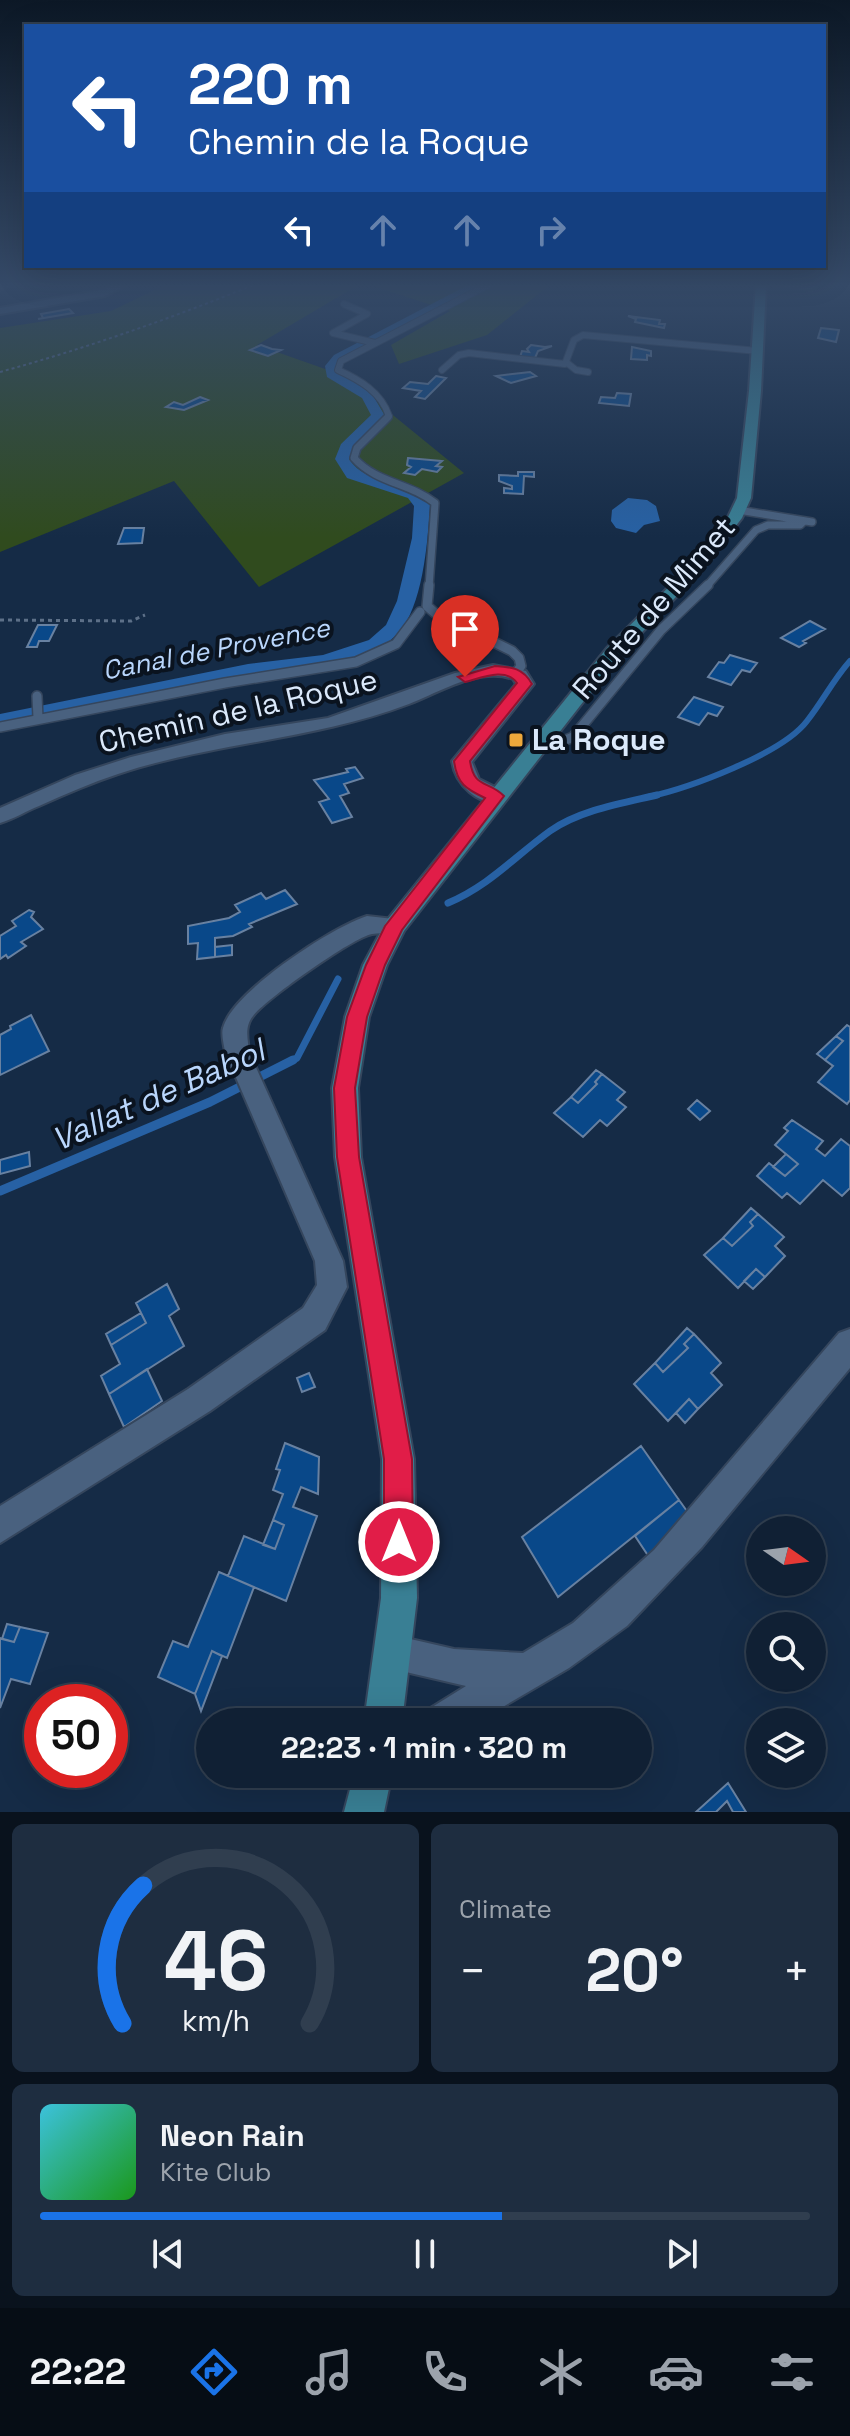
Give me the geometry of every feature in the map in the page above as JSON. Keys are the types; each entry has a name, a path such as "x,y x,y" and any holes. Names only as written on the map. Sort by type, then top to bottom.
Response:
{"main road":[{"name":"Route de Mimet","path":"385,1708 399,1598 398,1459 348,1157 345,1088 357,1017 375,965 395,926 613,652 721,539 744,498 756,369"},
{"path":"364,1812 370,1788"}],"street":[{"name":"Chemin de la Roque","path":"0,816 86,777 216,742 305,730 341,721 406,699 436,685 495,670 516,673"},
{"path":"496,796 471,784 464,777 462,761 522,689 525,684 516,673"},
{"path":"0,1526 199,1400 314,1319 332,1287 329,1261 237,1052 234,1029 245,1008 301,964 367,925 395,926"},
{"path":"465,1708 525,1672 557,1657 587,1636 672,1557 850,1344"},
{"path":"393,1653 454,1667 525,1672"}],"lane":[{"path":"338,369 354,376 386,402 389,416 357,448 354,458 362,471 423,491 435,503 425,602 435,613 512,651 519,658 521,666 516,673"},
{"path":"574,369 588,372"},
{"path":"544,737 561,742 573,737 661,630 717,575 756,530 768,525 795,526 808,522 738,510"},
{"path":"0,727 38,714 356,662 396,644 420,612"},
{"path":"37,696 38,714"}],"path":[{"path":"0,620 131,621 145,615"}],"green space":[{"path":"0,369 324,369 345,376 464,473 259,587 174,481 0,552"}],"water":[{"path":"628,498 647,500 656,506 660,521 644,525 636,533 616,528 611,521 612,510"}],"building":[{"path":"530,372 536,376 511,383 496,376"},
{"path":"436,376 446,378 425,399 415,397 421,391 403,388 410,382 428,384"},
{"path":"617,393 631,394 629,406 599,403 601,397 615,398"},
{"path":"200,397 208,400 184,410 166,407 174,402 183,405"},
{"path":"408,458 442,461 436,466 442,467 437,472 422,469 415,475 404,473 411,467 407,465"},
{"path":"518,472 534,472 534,477 524,476 523,494 504,493 504,488 512,489 512,486 499,481 499,475 518,476"},
{"path":"124,528 144,528 142,543 118,544"},
{"path":"810,621 825,629 803,641 806,643 799,647 781,638"},
{"path":"38,625 57,625 49,641 39,641 37,647 27,647"},
{"path":"730,655 757,663 750,672 742,670 731,685 708,677 719,662 724,663"},
{"path":"694,697 723,707 717,716 708,713 699,725 678,717"},
{"path":"355,767 363,778 344,784 349,793 340,796 352,817 332,823 319,802 329,799 314,780 348,772 346,769"},
{"path":"285,890 297,904 249,924 252,927 233,936 215,938 215,957 197,959 198,943 188,944 188,926 229,918 240,912 235,905 261,893 266,899"},
{"path":"29,910 34,912 31,917 43,929 21,942 26,946 8,958 6,955 0,959 0,936 16,926 12,921"},
{"path":"232,945 232,955 215,957 215,947"},
{"path":"31,1015 49,1051 0,1075 0,1035"},
{"path":"847,1025 850,1027 850,1100 847,1104 818,1082 833,1066 825,1060 843,1041 836,1036"},
{"path":"836,1036 843,1041 825,1060 817,1054"},
{"path":"596,1070 602,1074 595,1082 597,1084 578,1103 571,1097"},
{"path":"602,1074 625,1092 617,1100 626,1107 607,1126 600,1120 583,1137 554,1113 571,1097 578,1103 597,1084 595,1082"},
{"path":"697,1100 710,1111 700,1120 688,1109"},
{"path":"792,1120 823,1141 816,1149 825,1156 841,1139 850,1146 850,1188 842,1196 823,1180 800,1204 787,1193 782,1198 757,1176 769,1163 785,1176 798,1164 775,1145 788,1131 784,1128"},
{"path":"29,1152 30,1166 0,1174 0,1160"},
{"path":"786,1154 798,1164 785,1176 773,1167"},
{"path":"751,1208 758,1214 750,1222 753,1226 732,1246 723,1238"},
{"path":"758,1214 784,1237 775,1246 785,1256 765,1277 756,1269 738,1288 704,1255 723,1238 732,1246 753,1226 750,1222"},
{"path":"756,1269 765,1277 753,1289 744,1281"},
{"path":"167,1284 179,1309 169,1316 184,1346 109,1394 101,1376 120,1364 111,1345 146,1323 136,1303"},
{"path":"141,1313 146,1323 111,1345 106,1334"},
{"path":"687,1328 694,1334 684,1344 688,1348 663,1372 655,1363"},
{"path":"694,1334 721,1363 711,1373 722,1385 698,1409 689,1399 668,1421 634,1384 655,1363 663,1372 688,1348 684,1344"},
{"path":"147,1369 162,1401 124,1427 109,1394"},
{"path":"309,1373 315,1387 302,1392 297,1378"},
{"path":"689,1399 698,1409 685,1423 676,1413"},
{"path":"285,1443 319,1457 318,1494 301,1487 293,1507 317,1516 286,1601 228,1576 244,1536 275,1549 284,1525 273,1520 283,1494 273,1490"},
{"path":"641,1446 679,1500 558,1597 522,1537"},
{"path":"679,1500 694,1521 649,1557 635,1536"},
{"path":"273,1520 284,1525 275,1549 263,1545"},
{"path":"219,1572 254,1587 227,1658 212,1651 195,1694 158,1677 173,1641 188,1647"},
{"path":"7,1624 20,1627 14,1642 2,1639"},
{"path":"20,1627 48,1633 30,1684 11,1679 0,1708 0,1638 14,1642"},
{"path":"212,1651 222,1656 202,1708 195,1694"},
{"path":"728,1783 746,1812 733,1812 727,1801 716,1812 696,1812"}],"waterway":[{"name":"Canal de Provence","path":"0,720 248,670 323,661 353,654 376,644 394,627 406,601 420,538 422,505 413,495 352,475 342,459 346,447 378,416 366,395 332,374 331,369"},
{"name":"Vallat de Babol","path":"648,797 710,778 777,746 807,721 850,661"},
{"name":"Vallat de Babol","path":"448,903 489,879 562,824 602,808 657,795"},
{"name":"Vallat de Babol","path":"293,1060 297,1058 338,979"},
{"name":"Vallat de Babol","path":"0,1191 210,1102 293,1060"},
{"name":"Vallat de Babol","path":"289,1062 293,1060"}],"place":[{"name":"La Roque","path":"516,740"}],"route":[{"path":"399,1542 398,1459 348,1157 345,1088 357,1017 375,965 395,926 496,796 477,789 464,777 462,761 525,684 520,675 511,671 495,670 465,677"}]}
